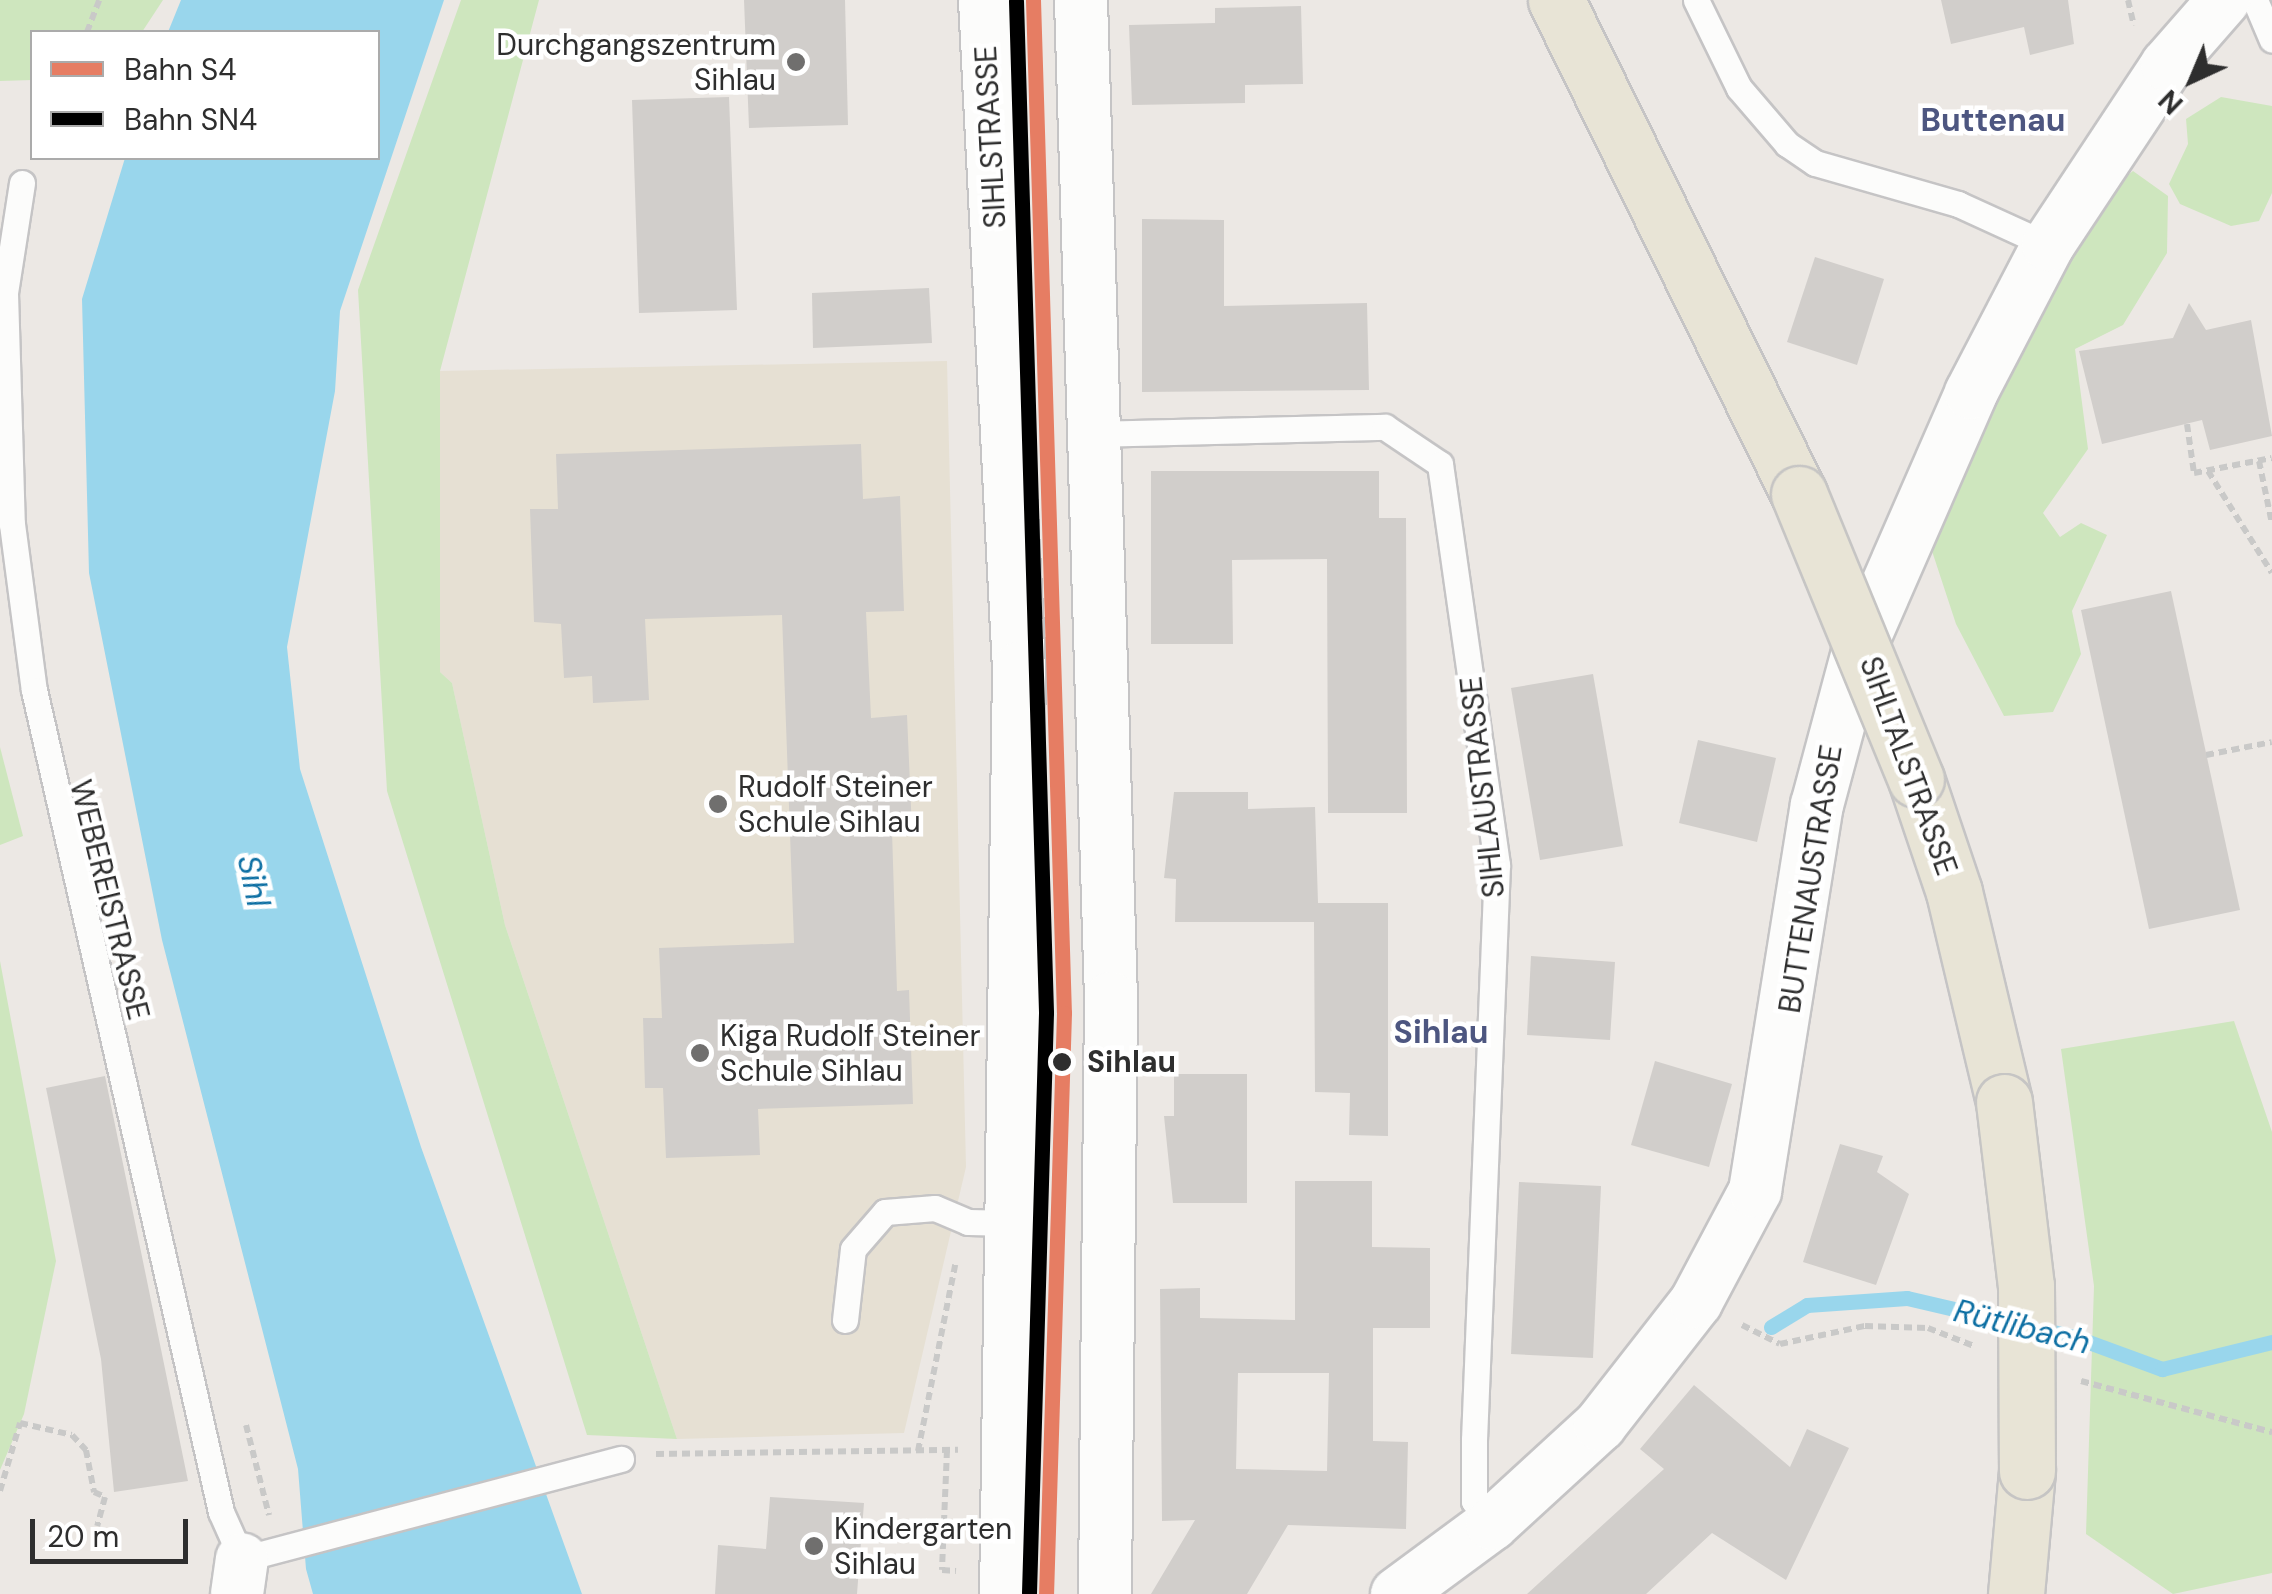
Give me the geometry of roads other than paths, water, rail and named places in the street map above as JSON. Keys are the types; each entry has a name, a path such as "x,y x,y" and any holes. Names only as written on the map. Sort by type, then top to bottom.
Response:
{"main road":[{"name":"SIHLTALSTRASSE","path":"1556,0 1799,494 1916,780 1954,892 2004,1102 2026,1286 2027,1471 2016,1594"}],"street":[{"name":"SIHLSTRASSE","path":"985,0 1019,668 1015,1223 1006,1594"},
{"path":"1080,0 1111,998 1106,1594"},
{"name":"BUTTENAUSTRASSE","path":"1397,1594 1492,1524 1648,1368 1755,1191 1817,805 1858,652 1970,393 2048,245 2167,65 2224,0"}],"lane":[{"path":"1696,0 1739,88 1787,144 1815,163 1958,204 2048,245"},
{"path":"2255,0 2272,40"},
{"path":"22,184 5,293 12,524 34,690 221,1512 248,1570 621,1459"},
{"name":"SIHLAUSTRASSE","path":"1094,434 1385,427 1440,464 1497,865 1474,1455 1474,1501 1492,1524"},
{"path":"845,1320 853,1249 885,1212 936,1208 968,1222 1015,1223"}],"water":[{"name":"Sihl","path":"181,0 444,0 340,311 335,391 287,647 300,769 421,1147 582,1594 313,1594 306,1569 298,1469 162,940 89,573 82,299 124,160 380,160 380,30 169,30"}],"waterway":[{"name":"Rütlibach","path":"1771,1327 1807,1305 1907,1298 2075,1337 2162,1369 2272,1342"}],"rail line":[{"name":"S4","path":"1033,0 1064,1013 1046,1594"},
{"name":"SN4","path":"1016,1 1046,1013 1029,1593"}],"place":[{"name":"Durchgangszentrum Sihlau","path":"796,62"},
{"name":"Rudolf Steiner Schule Sihlau","path":"718,804"},
{"name":"Kiga Rudolf Steiner Schule Sihlau","path":"700,1053"},
{"name":"Sihlau","path":"1062,1062"},
{"name":"Kindergarten Sihlau","path":"814,1546"}],"district":[{"name":"Buttenau","path":"1993,120"},
{"name":"Sihlau","path":"1441,1032"}]}
